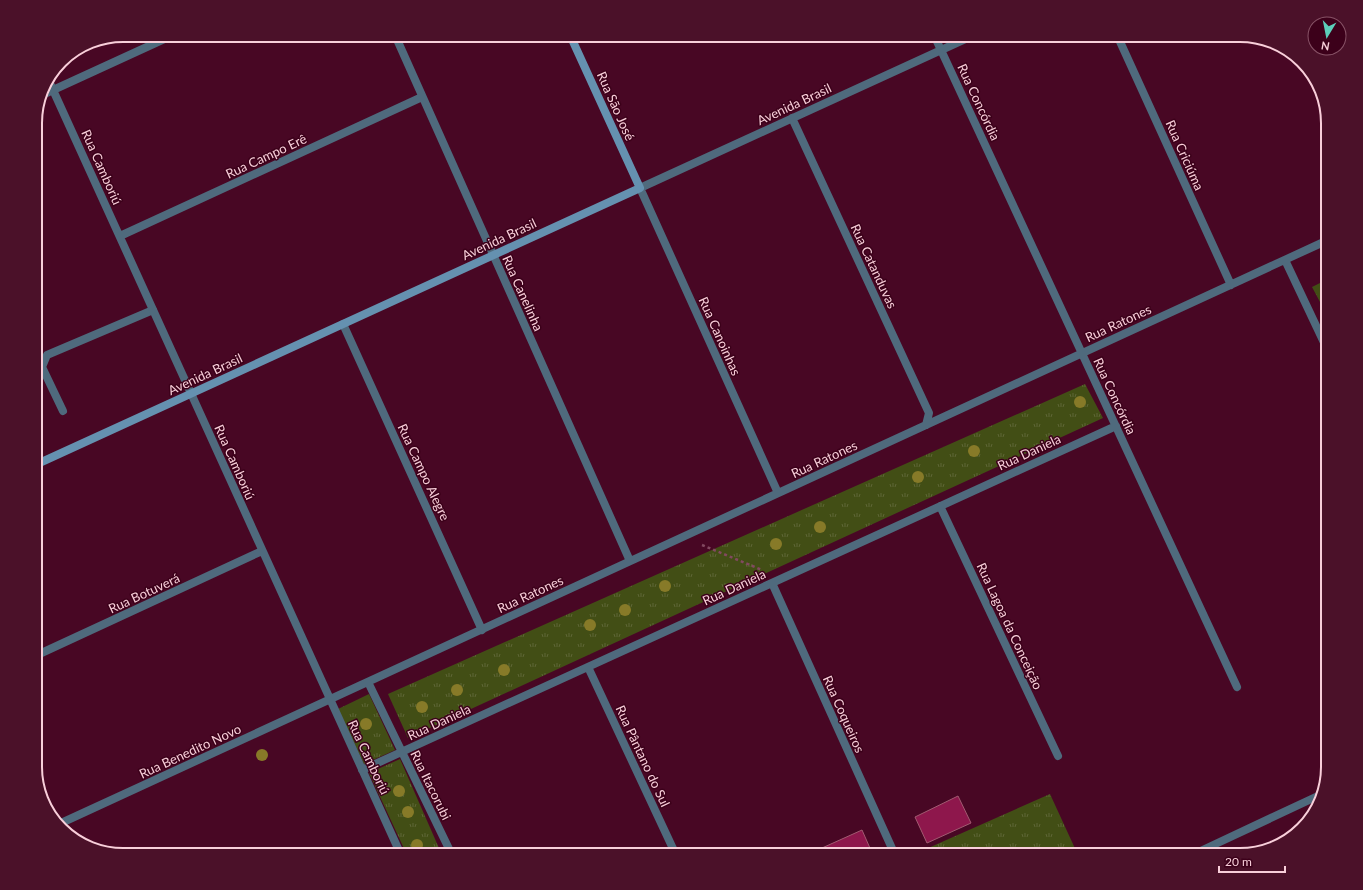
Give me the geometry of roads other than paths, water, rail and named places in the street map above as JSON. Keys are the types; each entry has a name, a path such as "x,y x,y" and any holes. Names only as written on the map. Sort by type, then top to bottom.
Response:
{"main road":[{"name":"Rua São José","path":"573,42 640,188"},
{"name":"Avenida Brasil","path":"42,462 640,188"}],"street":[{"path":"48,92 158,42"},
{"name":"Rua Canelinha","path":"398,42 630,561"},
{"name":"Rua Concórdia","path":"937,42 1237,687"},
{"name":"Avenida Brasil","path":"640,188 959,42"},
{"name":"Rua Criciúma","path":"1121,42 1231,284"},
{"name":"Rua Camboriú","path":"51,86 398,848"},
{"name":"Rua Campo Erê","path":"120,236 422,97"},
{"name":"Rua Catanduvas","path":"792,118 929,413 926,424"},
{"name":"Rua Canoinhas","path":"640,188 778,493"},
{"name":"Rua Ratones","path":"330,700 1321,243"},
{"path":"1285,260 1321,336"},
{"path":"63,411 42,367 47,356 153,310"},
{"name":"Rua Campo Alegre","path":"343,324 482,630"},
{"name":"Rua Daniela","path":"362,770 1116,426"},
{"name":"Rua Lagoa da Conceição","path":"940,506 1058,756"},
{"name":"Rua Botuverá","path":"42,653 262,551"},
{"name":"Rua Coqueiros","path":"772,583 892,848"},
{"name":"Rua Pântano do Sul","path":"588,667 673,848"},
{"name":"Rua Itacorubi","path":"368,682 449,848"},
{"name":"Rua Benedito Novo","path":"64,822 330,700"},
{"path":"1207,848 1315,797"}]}
